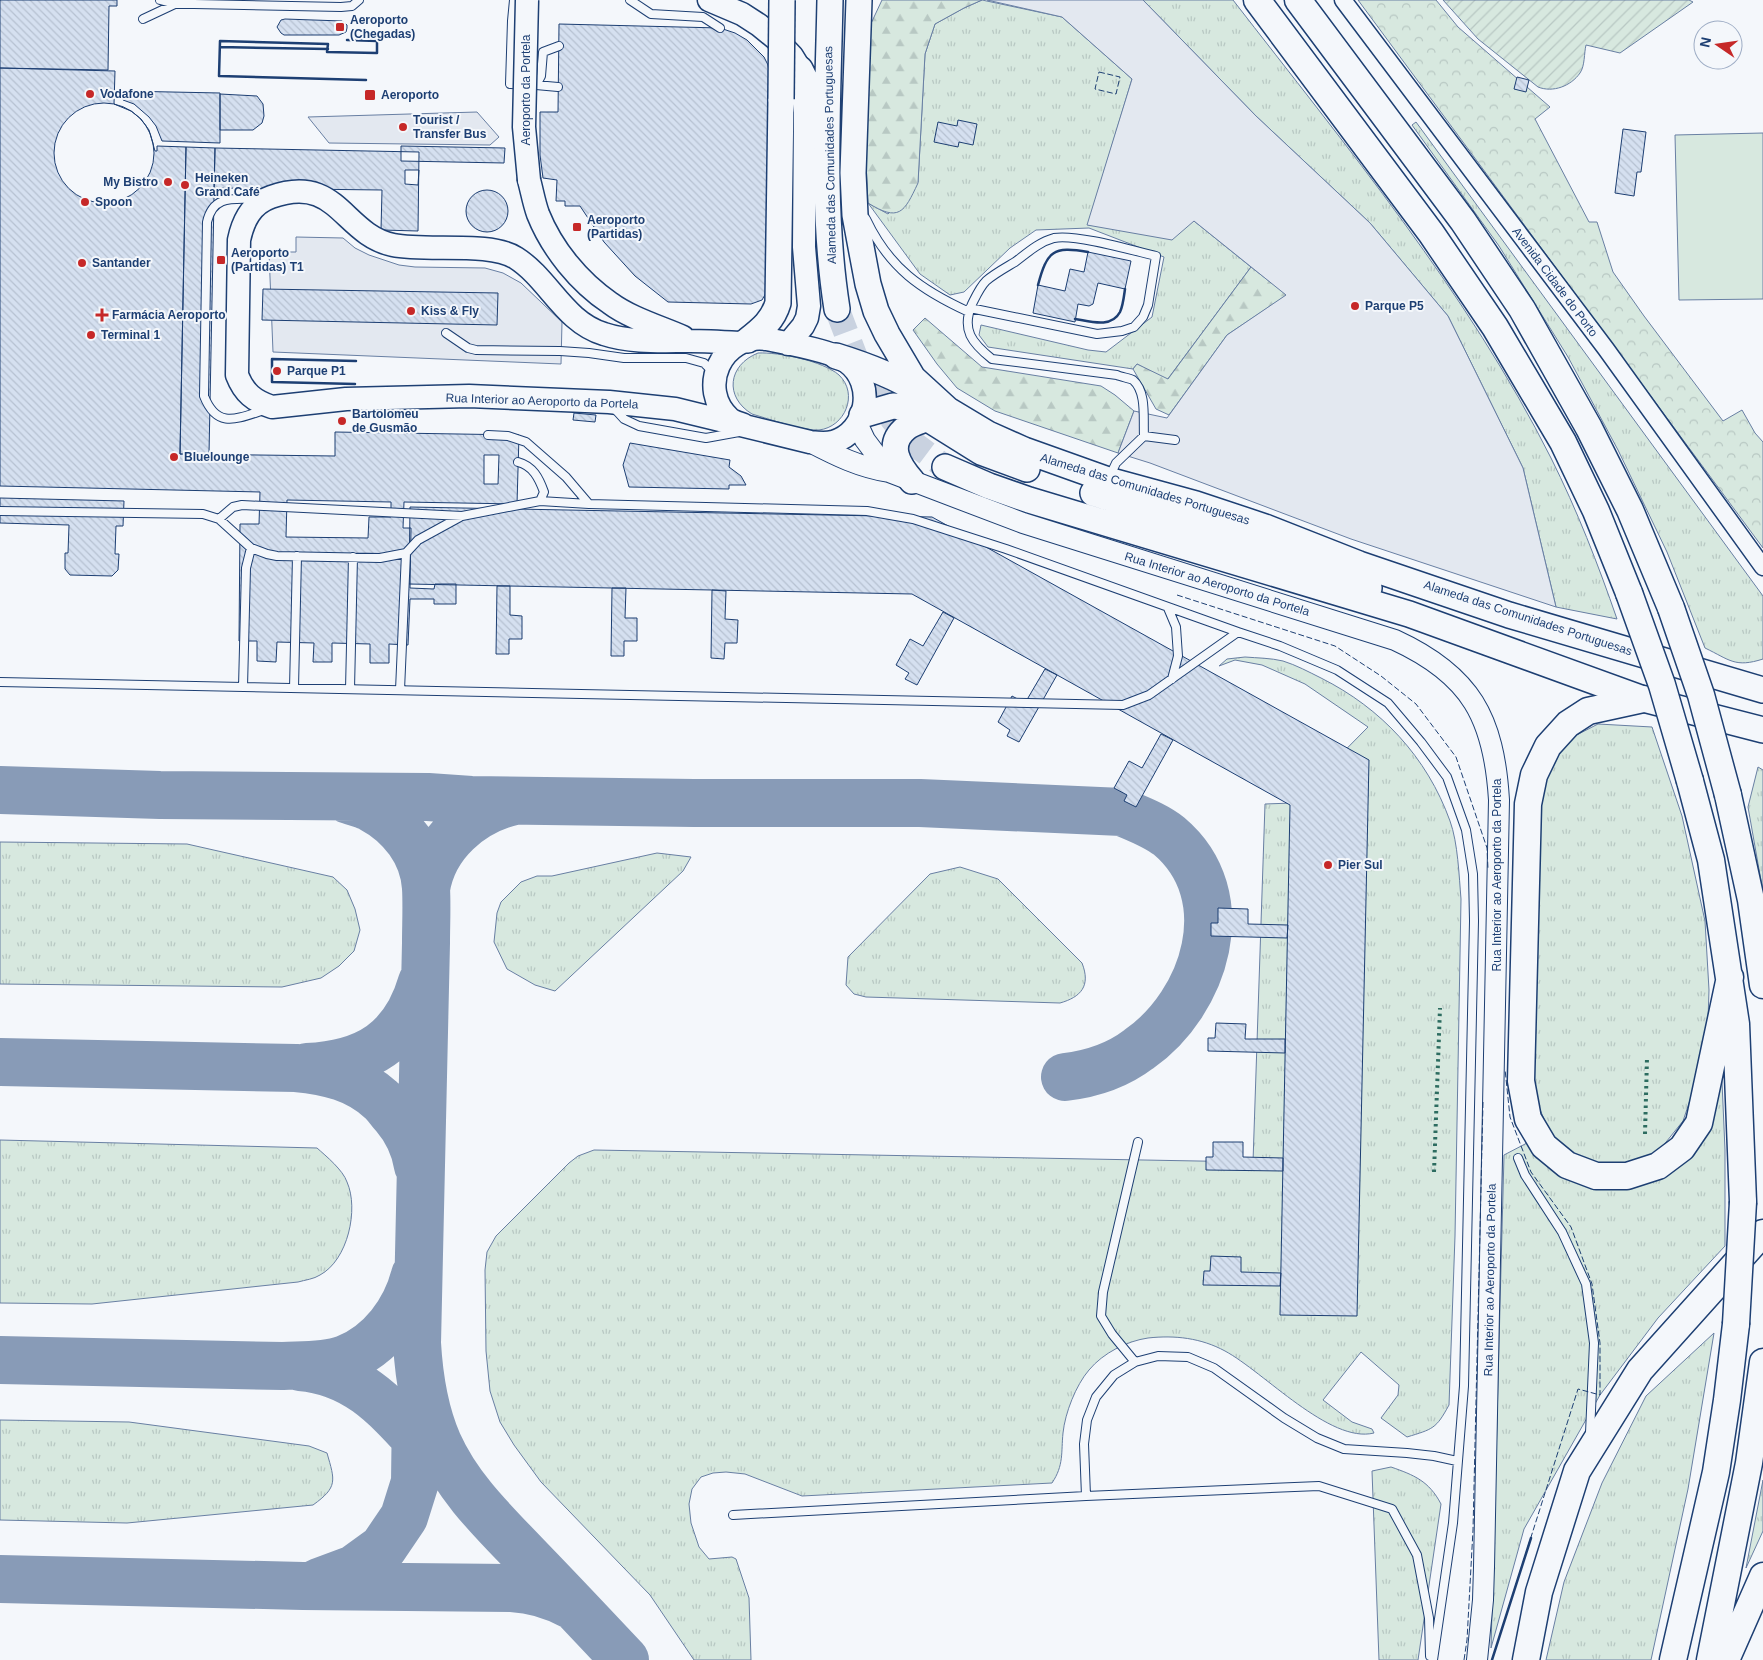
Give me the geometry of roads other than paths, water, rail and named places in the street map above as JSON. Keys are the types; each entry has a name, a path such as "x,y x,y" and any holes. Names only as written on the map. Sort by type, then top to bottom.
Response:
{"highway":[{"path":"1257,0 1431,233 1495,327 1563,442 1596,511 1629,593 1662,685 1711,860 1736,1024 1742,1202 1736,1324 1728,1400 1716,1472 1673,1660"},
{"path":"1305,6 1463,221 1522,309 1597,444 1630,510 1670,608 1701,695 1728,795 1751,900 1763,985"},
{"path":"1643,699 1588,711 1568,724 1548,746 1534,775 1528,804 1521,1080 1528,1119 1544,1146 1567,1165 1596,1176 1627,1176 1658,1166 1682,1148 1699,1123 1730,977"},
{"path":"1526,1660 1539,1592 1577,1471 1640,1370 1763,1233"},
{"path":"1705,1298 1763,1249"},
{"path":"1710,1660 1749,1463 1763,1362"},
{"path":"1726,1660 1763,1576"}],"main road":[{"name":"Aeroporto da Portela","path":"527,0 524,128 529,180 538,214 553,244 572,270 588,286 611,304 691,341"},
{"path":"709,0 742,14 759,25 792,56 812,93 828,135"},
{"path":"715,375 723,357 767,325 778,303 776,242 782,0"},
{"name":"Alameda das Comunidades Portuguesas","path":"830,0 829,238 832,280 837,309"},
{"name":"Alameda das Comunidades Portuguesas","path":"859,0 853,181 855,215 861,250 876,311 912,378 938,414 1024,450 1108,480 1196,504 1265,527 1359,564 1509,615 1763,690"},
{"name":"Alameda das Comunidades Portuguesas","path":"788,344 803,326 807,318 809,306 804,247 806,112 800,69"},
{"path":"272,407 260,403 245,391 237,375 239,240 242,224 257,205 281,194 296,192 322,196 370,235 391,245 407,248 480,249 498,251 515,257 530,268 574,318 602,334 638,340 744,341 760,338 836,356 874,368 901,380 938,414 961,440 981,452 1091,492 1283,552 1365,586 1382,595 1409,614"},
{"path":"810,442 822,444 840,439 860,419 866,398 863,382 860,375 846,361 836,356"},
{"name":"Rua Interior ao Aeroporto da Portela","path":"715,375 716,395 721,407 732,420 750,427"},
{"name":"Rua Interior ao Aeroporto da Portela","path":"272,407 346,399 469,396 609,402 675,409 810,442"},
{"path":"860,419 893,406 938,414"},
{"path":"912,481 900,466 896,455 896,444 900,434 907,427 938,414"},
{"path":"945,467 989,486 1029,500 1409,614 1643,699 1763,730"}],"street":[{"name":"Avenida Cidade do Porto","path":"1343,0 1606,349 1763,567"},
{"path":"860,419 865,440 889,472"},
{"name":"Rua Interior ao Aeroporto da Portela","path":"810,442 839,458 868,469 889,472 1023,523 1395,640 1416,650 1436,663 1455,679 1471,698 1482,717 1491,742 1497,769 1499,800 1484,1567 1482,1616 1477,1660"}],"lane":[{"path":"160,0 341,7 352,6 359,0"},
{"path":"514,0 510,84 558,87"},
{"path":"630,0 651,14 703,17 720,28"},
{"path":"143,20 178,2"},
{"path":"536,85 541,76 543,52 559,46"},
{"path":"853,181 861,206 874,234 896,266 927,291 970,310 1097,334 1122,331 1134,327 1143,317 1148,305 1156,256 1068,237 1053,239 1040,244 986,282 976,295 970,310 967,320 968,332 976,347 992,358 1117,376 1132,380 1140,391 1144,436"},
{"path":"267,199 221,201 214,205 208,216 204,396 208,407 221,418 239,418 272,407"},
{"path":"446,333 468,348 476,350 560,350 624,358 694,359 704,363 715,375"},
{"path":"488,435 508,436 526,442 566,477 589,504"},
{"path":"1144,436 1175,440"},
{"path":"1108,480 1116,463 1144,436"},
{"path":"518,462 531,468 540,481 544,492 540,501"},
{"path":"219,519 233,507 242,505 462,516 540,501 589,504 867,510 913,519 1006,549 1168,608 1280,646 1337,670 1388,703 1447,777 1466,830 1473,874 1474,930 1464,1386 1453,1523 1432,1660"},
{"path":"0,511 203,514 219,519 251,548 267,554 380,558 406,553 418,540 462,516"},
{"path":"243,687 246,568 251,548"},
{"path":"400,690 406,553"},
{"path":"294,688 297,556"},
{"path":"350,689 353,557"},
{"path":"1168,608 1176,626 1178,656 1172,679"},
{"path":"0,682 1123,704 1149,695 1238,632"},
{"path":"1135,1362 1112,1334 1101,1316 1103,1292 1138,1142"},
{"path":"1518,1158 1525,1175 1562,1232 1586,1284 1594,1343 1590,1450"},
{"path":"1086,1496 1084,1444 1087,1420 1096,1397 1114,1375 1135,1362 1158,1356 1188,1357 1214,1368 1284,1418 1317,1438 1344,1449 1407,1453 1457,1461"},
{"path":"733,1515 1086,1496 1319,1486 1392,1509 1417,1555 1429,1618 1432,1660"}],"tunnel":[{"path":"837,309 858,364 893,420 909,440 945,467"}],"place":[{"name":"Aeroporto (Chegadas)","path":"340,27"},
{"name":"Vodafone","path":"90,94"},
{"name":"Aeroporto","path":"370,95"},
{"name":"Tourist / Transfer Bus","path":"403,127"},
{"name":"My Bistro","path":"168,182"},
{"name":"Heineken Grand Café","path":"185,185"},
{"name":"Spoon","path":"85,202"},
{"name":"Aeroporto (Partidas)","path":"577,227"},
{"name":"Aeroporto (Partidas) T1","path":"221,260"},
{"name":"Santander","path":"82,263"},
{"name":"Parque P5","path":"1355,306"},
{"name":"Kiss & Fly","path":"411,311"},
{"name":"Farmácia Aeroporto","path":"102,315"},
{"name":"Terminal 1","path":"91,335"},
{"name":"Parque P1","path":"277,371"},
{"name":"Bartolomeu de Gusmão","path":"342,421"},
{"name":"Bluelounge","path":"174,457"},
{"name":"Pier Sul","path":"1328,865"}]}
